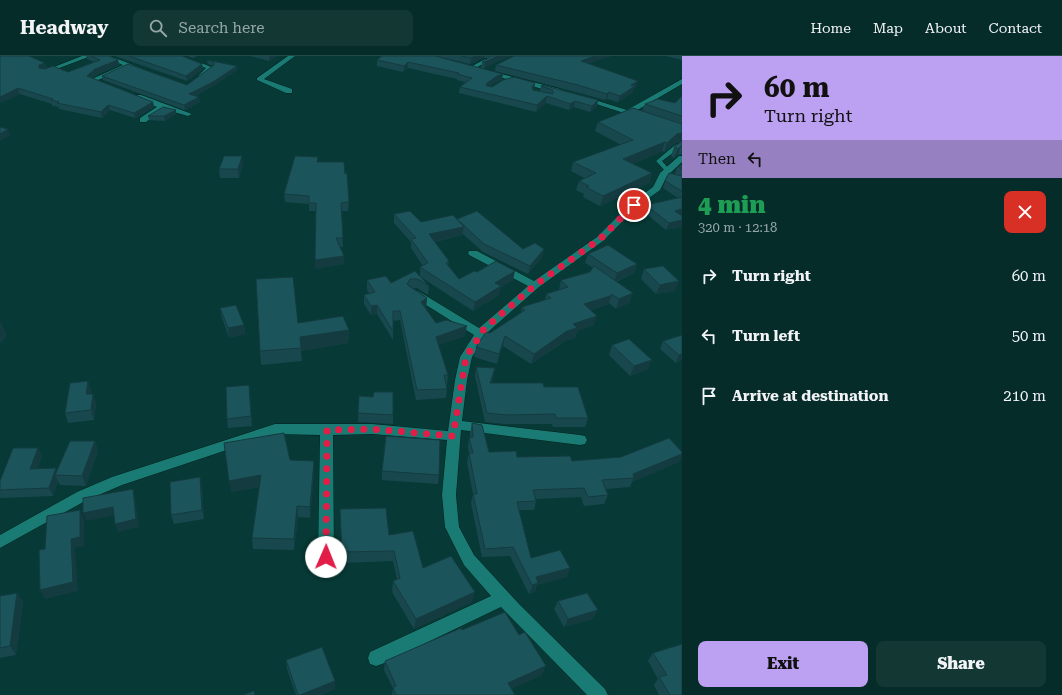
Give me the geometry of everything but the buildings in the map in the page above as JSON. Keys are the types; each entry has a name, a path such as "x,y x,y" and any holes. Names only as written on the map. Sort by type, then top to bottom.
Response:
{"street":[{"path":"44,72 88,56"},
{"path":"105,56 158,75"},
{"path":"177,56 209,66 211,68 194,82"},
{"path":"289,91 260,79 292,56"},
{"path":"487,60 467,68 570,95 649,119"},
{"path":"116,89 94,81 99,77 129,64"},
{"path":"485,72 498,65"},
{"path":"629,112 682,81"},
{"path":"130,94 188,114"},
{"path":"143,120 162,106"},
{"path":"599,695 469,560 452,527 449,495 461,380 466,357 484,329 535,285 600,239 634,205 657,188 682,158"},
{"path":"473,253 535,285"},
{"path":"413,292 481,334"},
{"path":"0,542 82,496 117,481 275,429 455,430 580,440"},
{"path":"326,557 327,430"},
{"path":"376,658 504,598"}],"lane":[{"path":"504,82 515,80"},
{"path":"534,93 541,87"},
{"path":"669,175 659,161 677,146 682,144"}],"route":[{"path":"326,557 327,430 372,429 453,436 466,357 484,329 520,300 535,285 600,239 634,205"}]}
